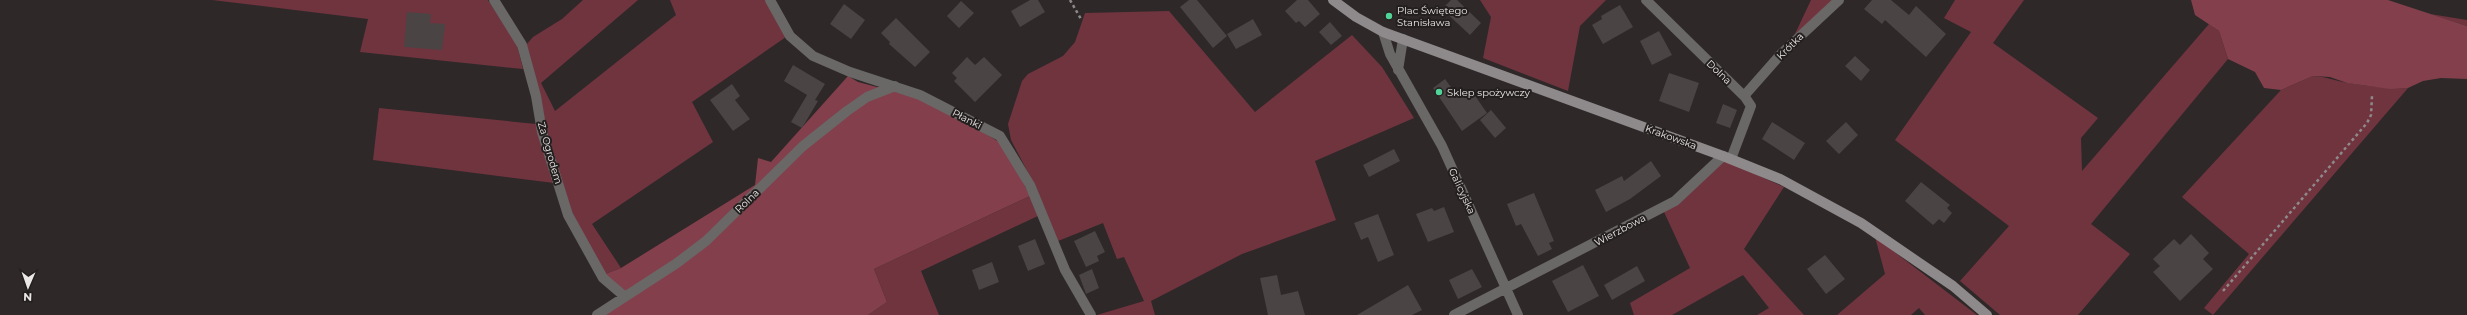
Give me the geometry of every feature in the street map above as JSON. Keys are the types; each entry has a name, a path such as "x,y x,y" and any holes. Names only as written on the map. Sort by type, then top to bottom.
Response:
{"street":[{"name":"Za Ogrodem","path":"494,0 522,44 536,96 542,132 568,215 603,278 624,296"},
{"name":"Płanki","path":"770,0 790,36 813,56 850,72 920,95 1000,136 1030,185 1065,270 1091,315"},
{"name":"Krakowska","path":"1333,0 1356,17 1383,32 1727,158 1780,179 1861,223 1953,286 1987,315"},
{"name":"Dolna","path":"1646,0 1744,96"},
{"name":"Krótka","path":"1744,96 1781,54 1839,0"},
{"name":"Galicyjska","path":"1383,32 1390,54 1398,70 1442,146 1518,315"},
{"path":"1398,70 1403,39"},
{"name":"Rolna","path":"597,315 624,296 677,263 706,241 803,146 847,111 867,97 895,86"},
{"path":"1727,158 1751,106 1744,96"},
{"name":"Wierzbowa","path":"1454,315 1675,201 1727,158"}],"path":[{"path":"1070,0 1081,19"},
{"path":"2223,291 2367,123 2371,115 2372,96"}],"shaded area":[{"path":"212,0 488,0 517,45 523,69 360,52 368,19"},
{"path":"583,0 638,0 541,83 555,111 676,15 670,0 766,0 786,37 692,102 713,142 592,224 621,268 605,274 572,213 545,130 526,45 533,37 562,19"},
{"path":"1480,0 1606,0 1580,26 1568,91 1483,58 1491,17"},
{"path":"1811,0 1833,0 1794,36"},
{"path":"1955,0 2024,0 1993,43 2098,118 2081,138 2082,171 2209,24 2219,31 2228,59 2091,224 2130,254 2078,315 2000,315 1960,281 2009,226 1895,140 1971,32 1944,18"},
{"path":"2191,0 2388,0 2467,26 2467,79 2441,78 2423,81 2408,88 2390,89 2347,83 2330,77 2313,76 2281,90 2264,88 2255,72 2228,59 2219,31 2195,15"},
{"path":"1169,11 1255,112 1352,35 1382,67 1414,118 1315,161 1336,220 1242,254 1151,301 1155,315 1097,315 1144,301 1124,257 1117,259 1103,223 1058,241 1035,186 1011,140 1008,124 1022,81 1028,74 1063,56 1075,42 1085,13"},
{"path":"2430,14 2467,20 2467,26"},
{"path":"848,76 858,82 919,98 973,126 1004,145 1030,196 874,269 887,302 868,315 602,315 628,296 605,274 621,268 755,185 758,158 771,162"},
{"path":"2313,76 2371,86 2408,88 2213,315 2204,308 2249,254 2182,197 2281,90"},
{"path":"379,108 536,124 554,183 373,160"},
{"path":"1724,160 1784,187 1744,249 1804,315 1757,315 1769,308 1743,275 1672,315 1634,315 1630,303 1690,268 1664,212"},
{"path":"1030,196 1040,215 921,271 939,315 868,315 887,302 874,269"},
{"path":"1875,237 1977,315 1925,315 1919,308 1911,315 1837,315 1885,274"}],"building":[{"path":"1030,0 1038,0 1045,12 1020,27 1011,11"},
{"path":"1189,0 1197,0 1227,36 1213,48 1180,7"},
{"path":"1297,0 1308,0 1320,14 1305,27 1299,21 1296,23 1285,11"},
{"path":"1451,0 1457,0 1481,23 1470,35 1442,9"},
{"path":"1872,0 1891,0 1909,15 1916,6 1946,34 1926,57 1885,20 1882,24 1864,9"},
{"path":"961,1 974,13 959,28 947,16"},
{"path":"844,4 865,20 851,39 830,24"},
{"path":"1620,5 1633,27 1603,44 1592,25 1602,19 1601,16"},
{"path":"407,12 431,14 430,23 445,24 442,50 404,47"},
{"path":"896,18 930,52 915,67 889,44 890,42 881,33"},
{"path":"1253,19 1262,35 1236,49 1227,34"},
{"path":"1330,22 1342,36 1331,45 1319,32"},
{"path":"1659,31 1672,55 1652,65 1640,41"},
{"path":"1855,56 1870,70 1861,81 1845,66"},
{"path":"967,57 975,65 984,57 1002,75 975,102 954,81 957,78 952,73"},
{"path":"793,65 825,84 815,100 818,101 802,128 791,122 807,95 784,81"},
{"path":"1669,73 1699,83 1689,112 1659,101"},
{"path":"1445,79 1459,98 1471,90 1487,113 1462,131 1433,88"},
{"path":"732,84 740,96 735,100 750,119 733,131 710,100"},
{"path":"1723,104 1737,110 1730,128 1716,123"},
{"path":"1491,110 1506,128 1495,138 1480,120"},
{"path":"1772,122 1805,143 1794,160 1762,139"},
{"path":"1846,122 1858,135 1839,154 1826,141"},
{"path":"1394,149 1400,161 1369,177 1363,165"},
{"path":"1651,161 1661,176 1630,199 1606,212 1595,190 1622,176 1624,181"},
{"path":"1921,182 1950,205 1947,208 1952,213 1944,223 1939,219 1933,225 1905,201"},
{"path":"1534,193 1554,241 1549,243 1552,249 1538,256 1521,224 1516,226 1507,204"},
{"path":"1444,207 1454,232 1428,242 1416,214 1432,208 1434,211"},
{"path":"1378,214 1394,255 1378,262 1368,237 1361,240 1354,223"},
{"path":"1095,231 1105,252 1097,256 1099,261 1086,267 1074,241"},
{"path":"2191,234 2209,253 2203,259 2213,269 2180,301 2153,272 2160,266 2153,259 2174,239 2180,245"},
{"path":"1035,239 1045,264 1028,271 1018,246"},
{"path":"1825,255 1845,279 1826,294 1807,269"},
{"path":"992,262 999,282 979,290 972,270"},
{"path":"1583,265 1599,296 1568,312 1552,281"},
{"path":"1637,266 1645,281 1612,300 1604,285"},
{"path":"1092,269 1099,288 1086,294 1079,275"},
{"path":"1472,269 1482,287 1458,299 1449,280"},
{"path":"1277,275 1281,295 1298,291 1305,315 1268,315 1260,278"},
{"path":"1408,285 1422,310 1412,315 1357,315"}],"place":[{"name":"Plac Świętego Stanisława","path":"1389,16"},
{"name":"Sklep spożywczy","path":"1439,92"}]}
